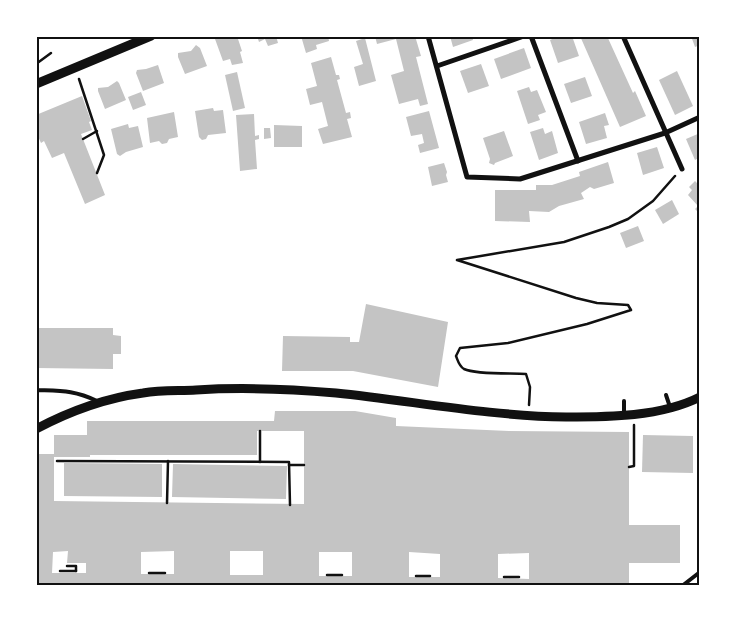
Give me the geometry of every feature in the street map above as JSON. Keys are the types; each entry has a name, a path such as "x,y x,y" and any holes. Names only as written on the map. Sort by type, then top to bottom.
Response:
{"street":[{"path":"36,84 151,36"},
{"path":"428,36 467,177 520,179 665,133 700,117"},
{"path":"437,66 524,36"},
{"path":"532,36 578,161"},
{"path":"623,36 682,169"},
{"path":"37,428 99,402 144,392 216,389 288,390 346,394 528,416 591,417 629,414 698,400"}],"lane":[{"path":"36,390 70,391 80,393 99,402"},
{"path":"666,395 670,407"},
{"path":"624,401 629,414"},
{"path":"682,586 700,572"}],"path":[{"path":"36,64 51,53"},
{"path":"78,78 104,155 97,173"},
{"path":"83,139 97,131"},
{"path":"528,416 530,387 526,374 475,372 464,369 458,364 456,356 460,348 508,342 587,324 631,310 628,305 597,303 576,298 457,260 564,242 609,227 628,219 653,201 682,169"},
{"path":"629,414 634,466 629,467"},
{"path":"260,431 260,462"},
{"path":"57,461 289,462 290,505"},
{"path":"167,503 168,461"},
{"path":"289,465 304,465"},
{"path":"60,571 76,572 76,566 67,566"},
{"path":"149,573 165,573"},
{"path":"327,575 342,575"},
{"path":"416,576 430,576"},
{"path":"504,577 519,577"}],"building":[{"path":"222,36 237,36 242,51 240,52 243,63 232,65 230,59 223,61 215,39"},
{"path":"257,36 276,36 278,43 268,46 265,39 259,42"},
{"path":"301,36 328,36 329,41 316,45 317,49 306,53"},
{"path":"375,36 415,36 421,56 416,57 428,104 420,106 418,99 399,104 391,75 404,71 396,39 377,44"},
{"path":"450,36 472,36 473,40 453,47"},
{"path":"559,36 572,36 579,56 558,63 550,40"},
{"path":"580,36 607,36 633,93 635,91 646,116 620,127"},
{"path":"691,36 700,36 700,45 695,47"},
{"path":"365,38 376,81 359,86 354,67 363,64 356,41"},
{"path":"196,45 200,48 207,66 185,74 178,53 191,51"},
{"path":"524,48 531,68 501,79 494,59"},
{"path":"331,57 336,75 339,75 340,79 337,80 346,113 350,112 351,118 347,119 352,137 323,144 318,129 328,126 322,102 310,105 306,89 317,86 311,63"},
{"path":"481,64 489,86 468,93 460,71"},
{"path":"158,65 164,83 143,91 136,73 137,70"},
{"path":"677,71 693,106 675,115 659,80"},
{"path":"237,72 245,108 233,111 225,75"},
{"path":"585,77 592,96 571,103 564,84"},
{"path":"117,81 126,100 105,109 98,88 108,87"},
{"path":"529,87 531,92 537,90 546,112 538,115 540,120 528,124 517,91"},
{"path":"141,92 146,105 133,110 128,97"},
{"path":"82,96 91,121 89,122 92,130 81,134 105,195 85,204 64,153 52,158 44,141 41,143 36,132 36,115"},
{"path":"213,108 214,111 223,110 226,133 208,135 206,139 202,140 199,137 195,111"},
{"path":"429,111 439,148 420,153 418,145 424,143 422,134 411,136 406,117"},
{"path":"174,112 178,137 169,139 167,143 162,144 159,141 150,143 147,118"},
{"path":"605,113 609,125 604,126 607,138 586,144 579,122"},
{"path":"254,114 255,136 259,135 259,139 255,140 257,169 240,171 236,115"},
{"path":"128,124 129,128 138,126 143,147 126,152 120,156 117,154 111,129"},
{"path":"274,125 302,126 302,147 274,147"},
{"path":"264,128 270,128 271,138 264,139"},
{"path":"543,128 545,134 552,131 558,153 539,160 530,132"},
{"path":"504,131 513,156 494,165 489,163 490,159 483,138"},
{"path":"700,133 700,157 695,160 686,139"},
{"path":"657,147 664,168 643,175 637,153"},
{"path":"608,162 614,183 594,189 590,187 581,193 584,199 559,206 549,212 529,211 530,222 495,221 495,190 536,190 536,185 552,185 580,176 579,172"},
{"path":"444,163 448,182 432,186 428,167"},
{"path":"695,181 700,186 700,214 695,209 698,206 688,195 692,190 689,187"},
{"path":"672,200 679,214 663,224 655,210"},
{"path":"638,226 644,241 626,248 620,233"},
{"path":"366,304 448,322 438,387 353,371 282,371 283,336 350,337 350,342 359,342"},
{"path":"36,328 113,328 113,335 121,336 121,354 113,354 113,369 36,368"},
{"path":"275,411 355,411 396,418 396,426 509,431 629,432 629,525 680,525 680,563 629,563 629,586 36,586 36,454 54,454 54,435 87,435 87,421 274,421","holes":["257,431 304,431 304,504 54,501 54,457 90,457 90,455 257,455","68,551 67,563 86,563 86,573 52,573 53,552","174,551 174,574 141,574 141,552","230,551 263,551 263,575 230,575","319,552 352,552 352,576 319,576","409,552 440,554 440,577 409,577","529,553 529,579 498,578 498,554"]},
{"path":"643,435 693,436 693,473 642,472"},
{"path":"64,463 162,464 162,497 64,496"},
{"path":"173,464 287,466 286,499 172,497"},
{"path":"697,489 700,489 700,526 697,526"}]}
